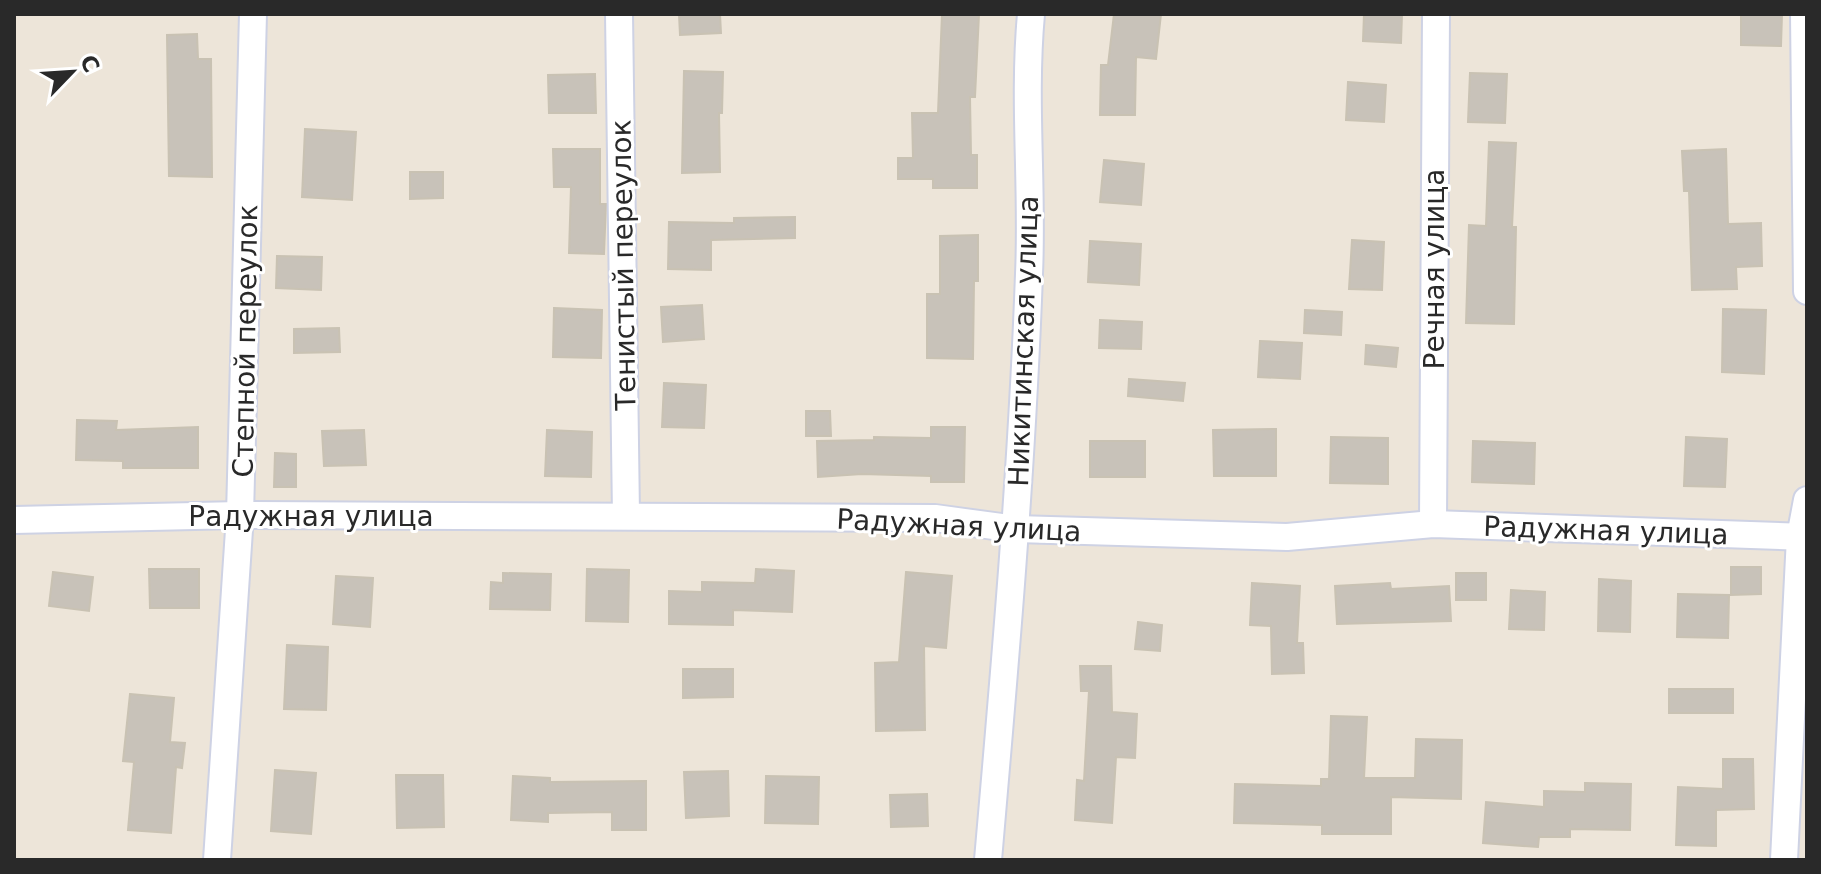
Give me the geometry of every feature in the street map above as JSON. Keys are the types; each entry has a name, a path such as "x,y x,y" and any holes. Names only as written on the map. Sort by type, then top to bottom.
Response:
{"street":[{"name":"Степной переулок","path":"217,860 240,515 253,14"},
{"name":"Тенистый переулок","path":"619,14 626,515"},
{"name":"Никитинская улица","path":"988,860 1016,529 1029,270 1027,59 1031,14"},
{"name":"Речная улица","path":"1433,524 1436,14"},
{"path":"1804,14 1807,291"},
{"path":"1784,860 1807,500"},
{"name":"Радужная улица","path":"14,520 240,515 626,515 935,518 1016,529 1287,537 1433,524 1804,537"}],"building":[{"path":"679,14 720,14 721,33 680,35"},
{"path":"942,14 979,14 975,97 970,97 971,155 977,155 977,188 933,188 933,179 898,179 898,158 913,158 912,113 938,113"},
{"path":"1114,14 1161,14 1156,59 1136,57 1135,115 1100,115 1101,65 1108,65"},
{"path":"1364,14 1402,14 1401,43 1363,41"},
{"path":"1741,14 1782,14 1781,46 1741,45"},
{"path":"197,34 198,59 211,59 212,177 169,176 167,35"},
{"path":"684,71 723,72 722,113 719,113 720,172 682,173"},
{"path":"1470,73 1507,74 1505,123 1468,122"},
{"path":"595,74 596,113 549,113 548,75"},
{"path":"1348,82 1386,85 1384,122 1346,120"},
{"path":"305,129 356,132 352,200 302,197"},
{"path":"1489,142 1516,143 1512,227 1516,227 1514,324 1466,323 1469,225 1486,226"},
{"path":"553,149 600,149 600,204 606,204 604,254 569,253 571,187 554,187"},
{"path":"1726,149 1728,224 1761,223 1762,266 1736,267 1737,289 1692,290 1689,191 1684,191 1682,151"},
{"path":"1104,160 1144,164 1141,205 1100,202"},
{"path":"410,172 443,172 443,198 410,199"},
{"path":"795,217 795,238 711,240 711,270 668,269 669,222 734,223 734,218"},
{"path":"978,235 973,359 927,358 927,294 940,294 940,236"},
{"path":"1352,240 1384,242 1382,290 1349,289"},
{"path":"1090,241 1141,244 1139,285 1088,282"},
{"path":"277,256 322,257 321,290 276,288"},
{"path":"702,305 704,339 663,342 661,307"},
{"path":"554,308 602,310 601,358 553,357"},
{"path":"1723,309 1766,310 1764,374 1722,372"},
{"path":"1305,310 1342,312 1341,335 1304,333"},
{"path":"1100,320 1142,322 1141,349 1099,348"},
{"path":"339,328 340,352 294,353 294,329"},
{"path":"1260,341 1302,343 1300,379 1258,377"},
{"path":"1366,345 1398,348 1396,367 1365,364"},
{"path":"1129,379 1185,383 1183,401 1128,396"},
{"path":"664,383 706,385 704,428 662,427"},
{"path":"806,411 830,411 831,436 806,436"},
{"path":"77,420 117,421 116,430 198,427 198,468 123,468 123,461 76,460"},
{"path":"931,427 965,427 964,482 931,482 931,476 862,474 818,477 817,441 874,440 874,437 931,438"},
{"path":"1276,429 1276,476 1214,476 1213,430"},
{"path":"364,430 366,465 324,466 322,431"},
{"path":"547,430 592,432 591,477 545,476"},
{"path":"1331,437 1388,438 1388,484 1330,483"},
{"path":"1686,437 1727,439 1725,487 1684,486"},
{"path":"1090,441 1145,441 1145,477 1090,477"},
{"path":"1473,441 1535,443 1534,484 1472,482"},
{"path":"275,453 296,454 296,487 274,487"},
{"path":"1731,567 1761,567 1761,594 1731,595"},
{"path":"149,569 199,569 199,608 150,608"},
{"path":"587,569 629,570 628,622 586,621"},
{"path":"756,569 794,571 792,612 733,610 733,625 669,624 669,591 702,592 702,582 755,583"},
{"path":"53,572 93,577 89,611 49,606"},
{"path":"906,572 952,576 946,648 924,646 925,730 876,731 875,663 899,662"},
{"path":"503,573 551,574 550,610 490,609 491,582 503,583"},
{"path":"1456,573 1486,573 1486,600 1456,600"},
{"path":"336,576 373,578 370,627 333,624"},
{"path":"1599,579 1631,581 1630,632 1598,631"},
{"path":"1252,583 1300,586 1297,643 1303,643 1304,673 1272,674 1271,626 1250,625"},
{"path":"1390,583 1391,589 1449,586 1451,621 1337,624 1335,586"},
{"path":"1511,590 1545,592 1544,630 1509,629"},
{"path":"1678,594 1729,595 1728,638 1677,637"},
{"path":"1138,622 1162,625 1160,651 1135,649"},
{"path":"287,645 328,647 326,710 284,709"},
{"path":"1080,666 1111,666 1112,712 1137,714 1135,758 1116,757 1112,823 1075,820 1077,780 1084,781 1089,691 1081,691"},
{"path":"683,669 733,669 733,697 683,698"},
{"path":"1669,689 1733,689 1733,713 1669,713"},
{"path":"130,694 174,698 170,742 185,743 182,768 176,767 171,833 128,830 134,762 123,761"},
{"path":"1331,716 1367,717 1364,778 1415,778 1416,739 1462,740 1461,799 1391,797 1391,834 1322,834 1322,825 1234,823 1235,784 1321,786 1321,779 1329,779"},
{"path":"1723,759 1753,759 1754,809 1716,810 1716,846 1676,845 1678,787 1723,789"},
{"path":"275,770 316,773 311,834 271,831"},
{"path":"728,771 729,816 686,818 684,772"},
{"path":"396,775 443,775 444,827 397,828"},
{"path":"513,776 550,778 550,782 646,781 646,830 612,830 612,812 548,813 548,822 511,820"},
{"path":"766,776 819,777 818,824 765,823"},
{"path":"1585,783 1631,784 1630,830 1570,829 1570,837 1539,837 1538,847 1483,843 1486,802 1544,807 1544,791 1585,792"},
{"path":"927,794 928,826 891,827 890,795"}]}
